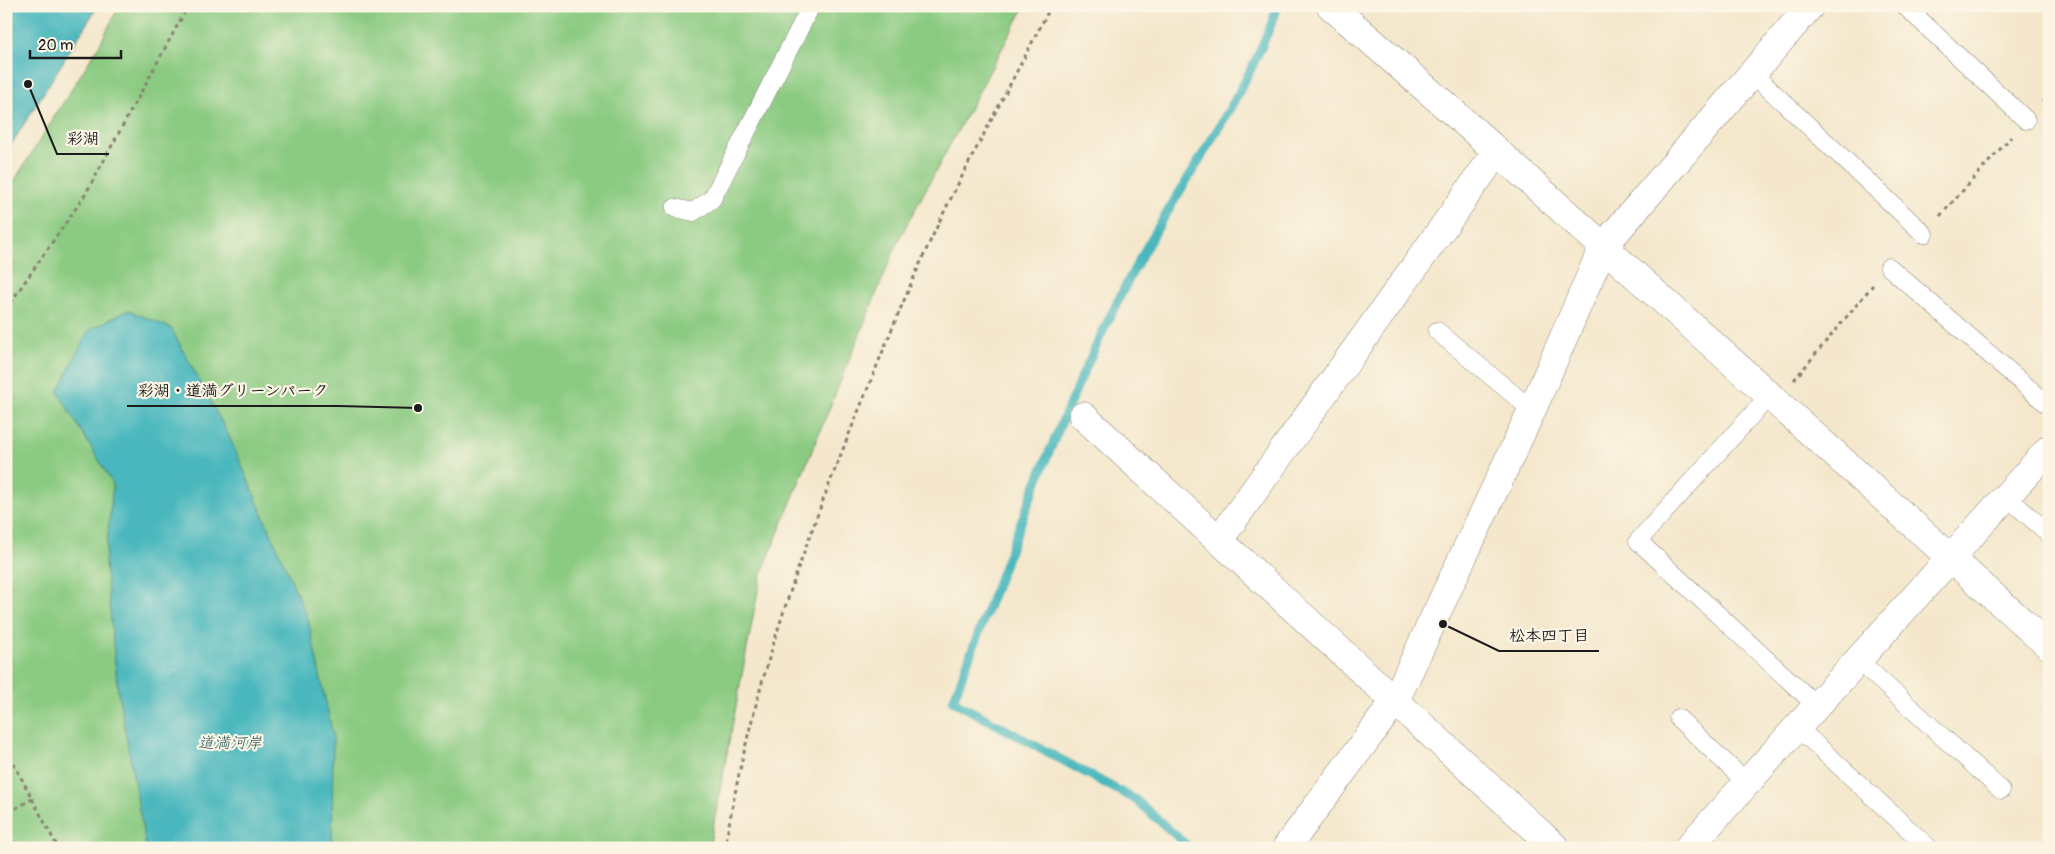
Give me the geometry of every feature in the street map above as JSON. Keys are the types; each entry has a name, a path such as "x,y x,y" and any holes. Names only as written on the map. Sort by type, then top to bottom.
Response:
{"street":[{"path":"1331,6 2049,646"},
{"path":"1286,848 1395,701 1532,410 1603,247 1809,6"},
{"path":"1219,540 1497,152"},
{"path":"1083,416 1556,848"},
{"path":"1688,848 2006,496 2047,454"}],"lane":[{"path":"675,208 693,212 712,199 812,6"},
{"path":"1905,6 2026,120"},
{"path":"1752,73 1924,234"},
{"path":"1889,267 2049,406"},
{"path":"1437,331 1532,410"},
{"path":"1769,396 1638,541 1817,706"},
{"path":"2006,496 2049,534"},
{"path":"1858,660 2001,790"},
{"path":"1678,718 1747,783"},
{"path":"1797,727 1930,848"}],"path":[{"path":"6,309 85,195 188,6"},
{"path":"726,848 745,747 756,704 784,607 818,510 929,244 988,126 1052,6"},
{"path":"6,749 58,848"},
{"path":"6,821 14,810 32,799"}],"green space":[{"path":"119,6 1025,6 898,241 761,575 709,848 6,848 6,194 100,44"}],"water":[{"path":"6,6 98,6 6,153"},
{"name":"道満河岸","path":"128,310 171,328 229,436 308,619 333,736 332,848 146,848 118,691 105,563 113,484 58,392 88,331"}],"waterway":[{"path":"1190,848 1136,800 953,701 1035,486 1104,328 1149,243 1247,77 1264,42 1278,6"}],"place":[{"name":"彩湖","path":"28,84"},
{"name":"彩湖・道満グリーンパーク","path":"418,408"},
{"name":"松本四丁目","path":"1443,624"}]}
